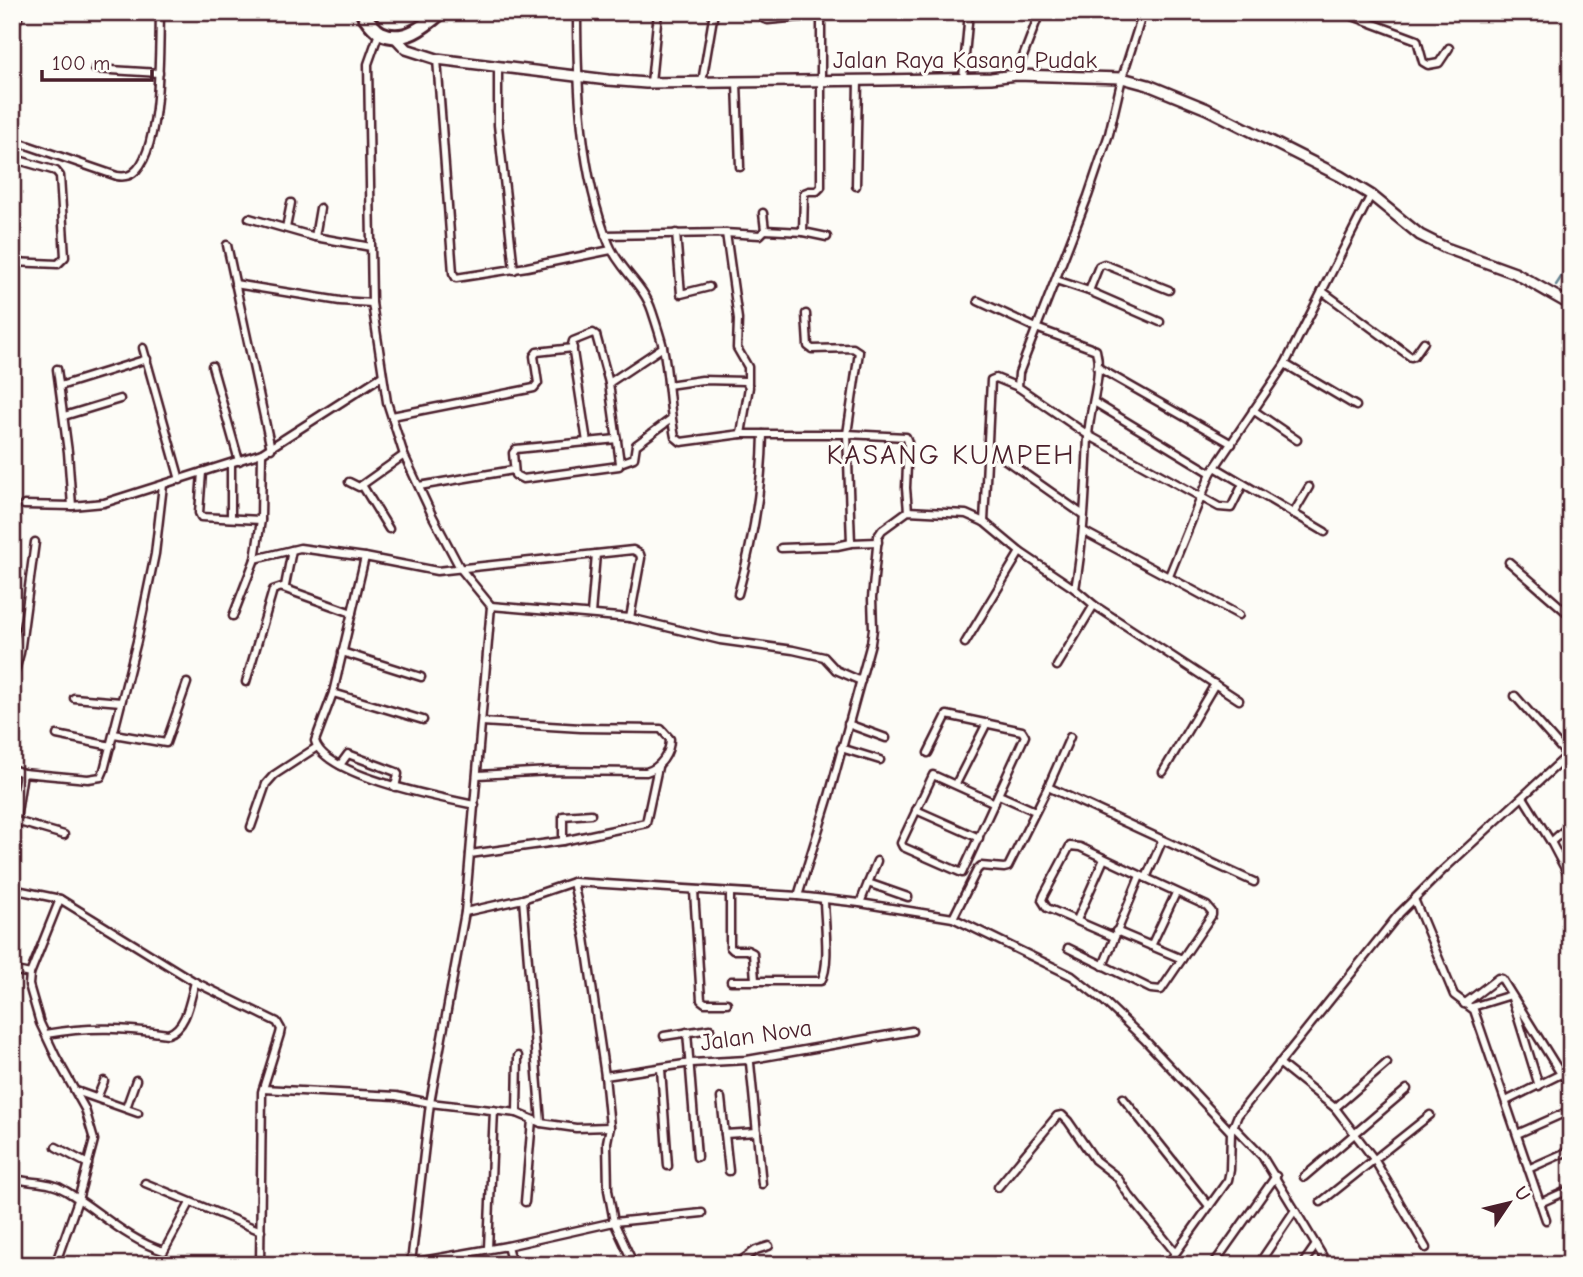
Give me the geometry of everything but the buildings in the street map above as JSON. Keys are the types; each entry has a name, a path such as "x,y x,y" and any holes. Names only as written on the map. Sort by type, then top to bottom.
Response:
{"highway":[{"path":"362,12 379,33 394,36 409,34 425,27 441,12"}],"street":[{"path":"12,140 117,176 127,176 138,168 151,141 159,73 160,13 60,12"},
{"path":"577,12 577,76 589,175 611,250 641,289 651,308 663,348 675,437 681,442 741,434 847,434 905,438 908,442 908,511"},
{"path":"651,83 658,12"},
{"path":"702,82 714,12"},
{"path":"762,12 764,19 768,20 821,13 862,14"},
{"path":"963,78 969,12"},
{"path":"1016,75 1040,12"},
{"path":"1018,387 1019,373 1109,134 1122,78 1143,12"},
{"path":"1342,12 1417,40 1423,62 1428,65 1439,63 1449,48"},
{"path":"803,232 804,193 817,191 821,187 821,13"},
{"path":"379,33 368,64 372,303 382,376 404,455 460,568 491,606 465,912 430,1103 411,1264"},
{"name":"Jalan Raya Kasang Pudak","path":"394,36 407,49 437,59 651,83 1016,75 1122,78 1148,85 1207,109 1340,176 1370,195 1420,235 1446,248 1523,276 1571,306"},
{"path":"437,59 454,276 458,279 514,270 611,250"},
{"path":"498,66 498,125 514,270"},
{"path":"95,69 159,73"},
{"path":"856,186 858,80"},
{"path":"737,82 740,167"},
{"path":"12,262 58,264 65,257 60,177 56,171 22,161"},
{"path":"1169,576 1213,470 1285,364 1370,195"},
{"path":"286,228 291,203"},
{"path":"315,237 320,208"},
{"path":"762,213 765,230"},
{"path":"249,218 315,237 371,247"},
{"path":"605,235 760,235 765,230 803,232 827,237"},
{"path":"676,233 681,294 709,287"},
{"path":"726,233 738,319 737,348 746,362 749,387 741,434"},
{"path":"227,245 271,449"},
{"path":"1089,291 1099,267 1104,264 1169,290"},
{"path":"1056,280 1089,291 1160,322"},
{"path":"235,284 340,301 372,303"},
{"path":"1322,291 1411,357 1415,356 1424,342"},
{"path":"978,301 1036,328 1091,347 1097,354 1094,402 1088,436 1083,531 1075,589"},
{"path":"806,314 808,346 812,349 853,348 859,352 847,434 851,543"},
{"path":"587,442 573,341 594,333 609,383 620,463"},
{"path":"143,348 180,480"},
{"path":"391,416 534,388 538,383 534,356 537,352 573,348"},
{"path":"609,383 663,348"},
{"path":"60,386 147,359"},
{"path":"1285,364 1356,406"},
{"path":"212,366 239,461"},
{"path":"1097,367 1231,444"},
{"path":"57,369 72,506"},
{"path":"24,505 72,506 104,503 262,453 382,376"},
{"path":"984,522 990,380 996,378 1018,387 1088,436 1226,509 1231,508 1243,484"},
{"path":"667,385 702,380 748,383"},
{"path":"64,416 120,399"},
{"path":"1094,402 1325,532"},
{"path":"1253,410 1297,440"},
{"path":"617,439 516,449 513,453 513,470 517,478 523,479 618,467 620,463 634,458 636,445 671,419"},
{"path":"738,594 751,550 762,478 763,434"},
{"path":"986,447 1082,514"},
{"path":"233,616 255,559 261,520 262,453"},
{"path":"349,482 355,486 362,485 404,455"},
{"path":"231,464 231,519"},
{"path":"419,486 513,470"},
{"path":"202,472 201,517 261,520"},
{"path":"12,769 23,773 101,778 114,734 155,554 163,485"},
{"path":"362,485 389,529"},
{"path":"1293,513 1309,486"},
{"path":"798,896 829,796 873,629 872,598 878,542 882,530 908,511 962,513 984,522 1020,552 1094,605 1239,700"},
{"path":"1083,531 1239,615"},
{"path":"12,682 20,653 35,542"},
{"path":"781,548 878,542"},
{"path":"255,559 300,548 437,571 633,550 640,554 630,618"},
{"path":"283,588 292,550"},
{"path":"965,643 1020,552"},
{"path":"591,614 596,554"},
{"path":"365,558 332,693 315,741 317,747 328,759 394,787 475,805"},
{"path":"1508,562 1571,616"},
{"path":"246,682 273,590 283,588 352,613"},
{"path":"1057,666 1094,605"},
{"path":"491,606 630,618 720,640 824,657 836,670 860,681"},
{"path":"12,651 20,653"},
{"path":"342,652 421,677"},
{"path":"114,734 166,743 187,683"},
{"path":"1163,772 1215,684"},
{"path":"332,693 424,720"},
{"path":"1167,1265 1227,1180 1232,1129 1238,1115 1399,914 1569,754 1515,696"},
{"path":"74,698 121,702"},
{"path":"928,753 947,715 1022,731 1026,736 979,838 960,874 901,845 933,775 995,803"},
{"path":"470,854 563,841 646,823 659,767 670,746 670,739 661,729 581,728 482,722"},
{"path":"956,784 987,723"},
{"path":"848,724 887,738"},
{"path":"57,735 111,746"},
{"path":"953,918 981,866 1008,867 1070,737"},
{"path":"251,827 266,784 274,775 317,747"},
{"path":"841,748 880,760"},
{"path":"340,765 348,754 396,772 398,774 394,787"},
{"path":"478,775 551,771 646,772 659,767"},
{"path":"12,846 23,773"},
{"path":"1048,787 1254,882"},
{"path":"999,795 1035,811"},
{"path":"1523,797 1571,880"},
{"path":"916,810 979,838"},
{"path":"563,841 563,816 591,814"},
{"path":"16,821 64,835"},
{"path":"1551,842 1571,824"},
{"path":"1103,966 1115,934 1162,841"},
{"path":"1068,948 1157,992 1166,986 1212,915 1207,906 1080,847 1070,846 1042,900 1047,908 1182,959"},
{"path":"1077,920 1104,859"},
{"path":"860,903 877,861"},
{"path":"465,912 523,899 573,882 798,896 953,918 1072,976 1105,1002 1262,1156 1328,1265"},
{"path":"573,882 585,938 605,1076 610,1128 607,1142 608,1190 614,1222 634,1265"},
{"path":"868,883 908,897"},
{"path":"12,889 60,899 195,982 277,1022 281,1029 263,1089 260,1123 260,1265"},
{"path":"694,891 701,1000 705,1003 727,1003"},
{"path":"730,893 730,947 733,950 753,953 755,980"},
{"path":"1151,946 1176,893"},
{"path":"55,1265 78,1200 94,1140 88,1117 56,1057 34,1005 29,985 30,974 60,899"},
{"path":"523,899 541,1123"},
{"path":"731,981 821,981 826,967 824,899"},
{"path":"1414,899 1454,995 1472,1007 1511,995"},
{"path":"12,970 30,974"},
{"path":"1464,1004 1498,978 1505,982 1561,1074 1571,1082"},
{"path":"46,1034 116,1027 169,1034 175,1032 181,1026 195,982"},
{"path":"1511,995 1539,1086"},
{"path":"1472,1007 1546,1220"},
{"path":"664,1036 710,1030"},
{"name":"Jalan Nova","path":"605,1076 691,1063 747,1060 912,1031"},
{"path":"687,1032 697,1157"},
{"path":"517,1113 518,1056"},
{"path":"747,1060 750,1063 762,1184"},
{"path":"1279,1063 1335,1108 1374,1159 1426,1248"},
{"path":"1335,1108 1387,1063"},
{"path":"661,1069 668,1166"},
{"path":"1506,1101 1561,1074"},
{"path":"126,1108 136,1080"},
{"path":"97,1098 104,1081"},
{"path":"263,1089 396,1096 430,1103 517,1113 541,1123 576,1128 610,1128"},
{"path":"1304,1177 1407,1089"},
{"path":"76,1091 138,1113"},
{"path":"721,1098 729,1171"},
{"path":"1123,1098 1209,1206"},
{"path":"488,1248 494,1111"},
{"path":"1517,1134 1567,1112 1571,1125"},
{"path":"998,1187 1057,1116 1062,1115 1095,1160 1117,1177 1175,1252"},
{"path":"1321,1202 1430,1115"},
{"path":"525,1202 532,1120"},
{"path":"725,1135 757,1132"},
{"path":"56,1147 88,1164"},
{"path":"1528,1169 1571,1150"},
{"path":"1213,1265 1276,1176"},
{"path":"12,1178 50,1184 64,1190 107,1222 164,1251 190,1203"},
{"path":"145,1183 261,1230"},
{"path":"1540,1203 1571,1189"},
{"path":"1258,1265 1295,1210"},
{"path":"401,1265 508,1246 614,1222 702,1213"},
{"path":"1302,1265 1316,1245"},
{"path":"508,1246 512,1265"},
{"path":"735,1265 757,1250 769,1246"}],"waterway":[{"path":"1556,285 1571,262"}],"district":[{"name":"KASANG KUMPEH","path":"951,454"}]}
